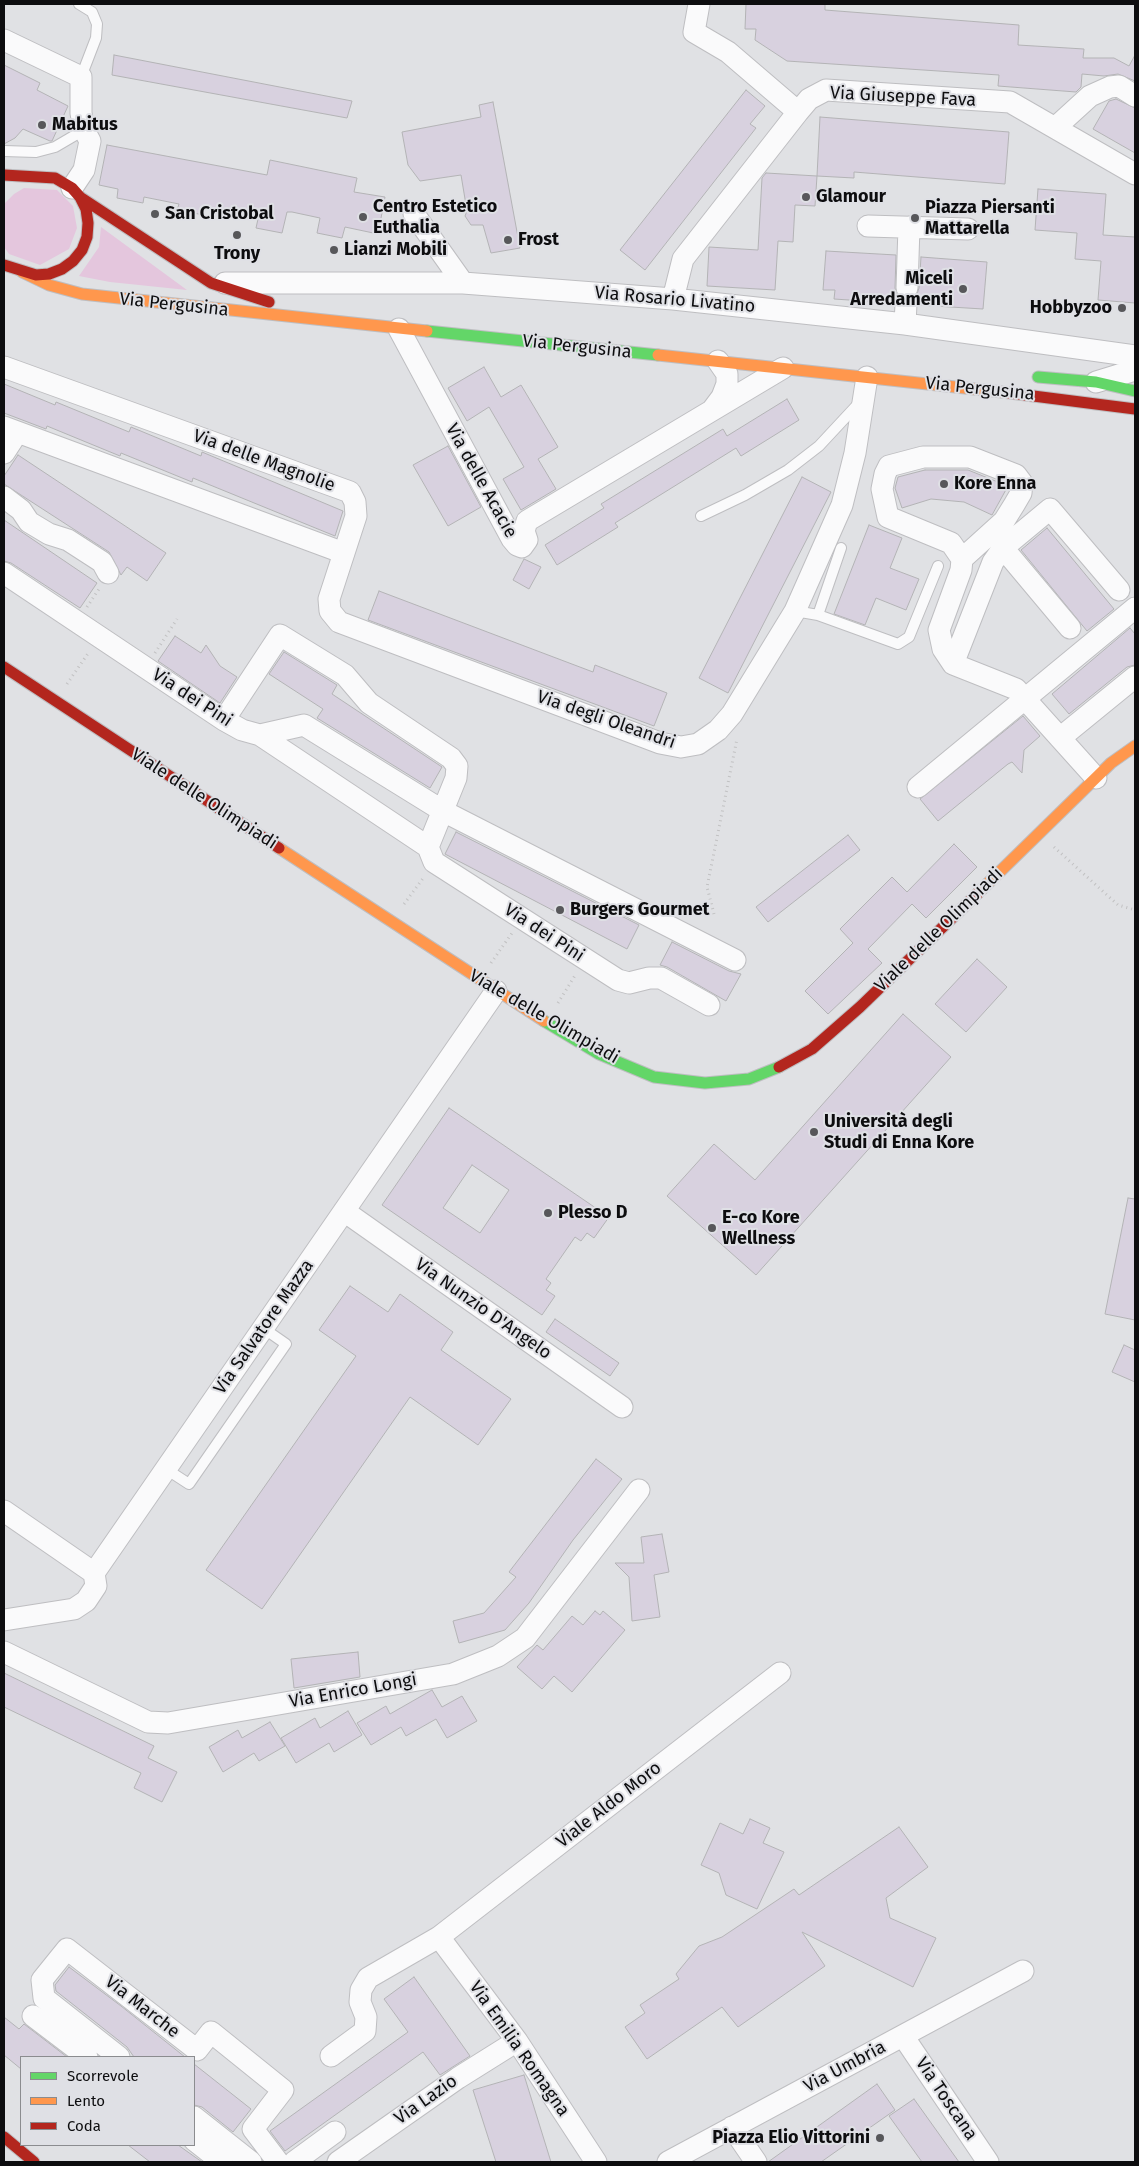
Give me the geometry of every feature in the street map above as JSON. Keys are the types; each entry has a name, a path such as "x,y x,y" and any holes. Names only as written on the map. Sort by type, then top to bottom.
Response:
{"main road":[{"name":"Via Pergusina","path":"4,175 36,175 55,178 211,283 265,302 284,303"},
{"path":"4,190 18,180 36,175"},
{"path":"13,269 36,275 49,274 62,269 82,250 87,237 88,223 86,209 76,192"},
{"name":"Via Pergusina","path":"4,260 13,269 49,285 82,294 399,329 783,368 866,387 1053,397 1135,409"},
{"name":"Via Pergusina","path":"1029,376 1096,382 1135,391"},
{"name":"Viale delle Olimpiadi","path":"4,667 496,991 599,1054 654,1076 705,1083 729,1083 765,1074 812,1049 860,1007 1110,763 1135,746"},
{"path":"4,2137 34,2162"}],"street":[{"path":"699,4 694,32 728,52 798,112"},
{"path":"4,40 81,77 81,112 84,130 90,142 84,170 76,192"},
{"path":"1056,126 1090,96 1110,87 1119,86 1135,96"},
{"name":"Via Giuseppe Fava","path":"673,299 684,258 798,112 809,99 826,90 1010,102 1056,126 1135,174"},
{"path":"414,214 463,283"},
{"path":"868,226 968,229"},
{"path":"906,305 909,227"},
{"name":"Via Rosario Livatino","path":"211,283 307,285 463,283 673,299 906,305 1135,356"},
{"name":"Via delle Acacie","path":"399,329 512,539 516,545 522,547 527,540 524,531 528,521 712,411"},
{"path":"712,411 722,397 727,384 727,374 718,361"},
{"name":"Via delle Magnolie","path":"4,366 350,492 355,502 356,516 344,553"},
{"path":"712,411 783,368"},
{"path":"1096,382 1135,370"},
{"name":"Via degli Oleandri","path":"344,553 329,599 330,611 339,622 660,743 681,747 698,744 718,730 732,714 795,611 842,505 855,453 866,387"},
{"path":"4,453 10,430 344,553"},
{"path":"962,559 1004,521 1021,493 1022,483 1016,475 970,457 923,457 889,466 882,489 888,517 951,542 962,559 961,570 939,630 943,649 953,664 1016,689 1096,778"},
{"path":"4,498 21,510 30,522 42,530 68,540 102,562 108,573"},
{"path":"953,664 993,562 1003,548 1050,509 1118,590"},
{"path":"1003,548 1070,628"},
{"name":"Via dei Pini","path":"4,573 224,720 242,730 260,735 431,854 618,980 629,983 649,978 661,978 708,1005"},
{"path":"918,787 1135,608"},
{"path":"224,720 280,635 345,675 369,703 451,758 457,766 456,778 443,811 431,854"},
{"path":"1060,738 1135,677"},
{"path":"260,735 304,725 443,811 735,960"},
{"name":"Via Salvatore Mazza","path":"94,1573 496,991"},
{"name":"Via Nunzio D'Angelo","path":"344,1211 622,1407"},
{"name":"Via Enrico Longi","path":"4,1652 148,1722 168,1724 453,1674 498,1656 525,1638 639,1490"},
{"path":"4,1511 94,1573 96,1586 86,1600 74,1609 4,1620"},
{"name":"Viale Aldo Moro","path":"438,1937 780,1673"},
{"path":"331,2056 364,2031 366,2017 360,2002 361,1990 368,1978 438,1937"},
{"name":"Via Emilia Romagna","path":"438,1937 517,2041 589,2160"},
{"name":"Via Marche","path":"118,2056 44,1998 42,1980 67,1949 194,2054 211,2032 283,2090 253,2129 278,2162"},
{"name":"Via Umbria","path":"668,2162 1023,1971"},
{"path":"33,2016 86,2056"},
{"name":"Via Toscana","path":"903,2036 988,2162"},
{"name":"Via Lazio","path":"338,2162 458,2078 517,2041"},
{"path":"195,2118 251,2162"},
{"path":"732,2127 756,2162"},
{"path":"294,2162 335,2132"},
{"path":"195,2141 222,2162"}],"lane":[{"path":"79,4 92,12 97,24 96,38 81,77"},
{"path":"4,151 36,152 55,147 84,130"},
{"path":"702,516 745,495 788,470 832,434 866,387"},
{"path":"818,615 841,548"},
{"path":"795,611 818,615 898,644 909,637 938,566"},
{"path":"166,1469 189,1484 286,1344 263,1328"}],"path":[{"path":"78,622 108,573"},
{"path":"146,668 176,619"},
{"path":"64,689 99,637"},
{"path":"714,914 707,887 738,739 732,714"},
{"path":"1053,846 1118,905 1135,910"},
{"path":"401,910 431,854"},
{"path":"489,965 512,933"},
{"path":"556,1007 586,959"}],"shaded area":[{"path":"24,188 57,190 73,206 77,228 69,249 40,265 9,254 4,247 4,204 14,194"},
{"path":"101,227 187,290 110,282 79,276 99,247"}],"building":[{"path":"746,4 825,4 825,10 1019,25 1018,45 1084,49 1083,58 1114,58 1129,66 1135,55 1135,81 1118,74 1104,76 1082,74 1081,87 1076,92 998,86 999,75 787,61 755,40 756,29 745,29"},
{"path":"114,55 352,101 347,118 112,75"},
{"path":"4,65 40,83 37,90 68,106 52,141 23,129 15,138 4,144"},
{"path":"746,90 765,106 750,124 756,128 645,270 620,250"},
{"path":"1116,99 1135,108 1135,153 1093,129 1109,101"},
{"path":"493,102 520,248 491,253 483,225 471,225 465,216 467,211 461,175 420,181 408,165 402,132 481,117 479,105"},
{"path":"820,117 1009,132 1005,184 854,172 854,178 817,176"},
{"path":"107,145 267,175 270,160 357,178 354,192 385,197 378,234 345,227 342,238 317,233 320,218 292,212 287,212 282,233 256,228 258,219 205,209 204,215 177,210 179,204 144,197 143,203 117,198 118,189 99,185"},
{"path":"766,173 817,176 815,206 795,205 793,242 778,241 775,290 707,286 709,247 758,250 762,178"},
{"path":"1038,189 1106,194 1103,235 1135,237 1135,303 1098,300 1101,261 1075,259 1077,233 1035,230"},
{"path":"826,251 896,255 895,288 897,295 894,303 834,299 835,290 823,290"},
{"path":"921,257 987,262 983,309 918,305 916,297 919,288"},
{"path":"484,367 501,397 521,385 558,447 538,459 556,489 521,510 503,479 524,467 489,407 467,421 448,388"},
{"path":"4,384 55,405 56,402 129,432 131,427 201,456 202,452 343,511 335,536 193,478 192,482 121,453 120,456 47,426 46,429 4,413"},
{"path":"787,399 799,420 741,456 736,448 615,523 618,527 557,565 545,545 604,508 601,504 723,429 727,436"},
{"path":"448,446 481,507 448,526 413,465"},
{"path":"18,455 166,553 147,581 127,567 121,575 109,552 4,484 4,476"},
{"path":"925,470 968,470 1008,486 992,515 964,502 931,499 902,508 895,488 898,477"},
{"path":"802,477 831,492 728,693 699,678"},
{"path":"4,520 97,583 80,608 11,563 4,561"},
{"path":"869,525 902,538 890,568 919,579 906,610 876,598 865,625 834,614"},
{"path":"1047,528 1114,609 1087,631 1021,550"},
{"path":"524,559 541,567 529,589 513,580"},
{"path":"379,591 593,672 595,665 667,693 654,726 368,620"},
{"path":"1130,628 1135,634 1135,665 1127,667 1069,714 1052,694"},
{"path":"175,636 201,653 206,645 220,666 237,677 220,703 158,661"},
{"path":"284,652 337,685 332,694 442,767 430,788 317,718 323,709 269,674"},
{"path":"1023,716 1040,736 1024,750 1022,773 1012,762 1008,764 938,821 920,799"},
{"path":"456,832 639,925 627,949 445,854"},
{"path":"848,835 860,850 768,922 756,907"},
{"path":"954,844 977,867 926,918 912,904 868,949 882,963 828,1014 805,991 853,943 840,929 892,877 907,892"},
{"path":"672,942 729,971 741,974 726,1001 667,967 660,965"},
{"path":"977,959 1007,987 966,1032 935,1004"},
{"path":"903,1014 951,1057 756,1275 667,1196 714,1144 755,1180"},
{"name":"Plesso D","path":"449,1108 609,1217 594,1238 587,1233 581,1241 575,1237 546,1279 551,1283 546,1290 555,1296 542,1315 382,1205","holes":["472,1165 509,1190 480,1233 443,1208"]},
{"path":"1128,1198 1135,1199 1135,1320 1105,1314"},
{"path":"350,1286 388,1312 400,1294 453,1332 441,1350 511,1399 478,1445 410,1397 262,1609 206,1570 356,1356 319,1330"},
{"path":"555,1319 619,1363 610,1376 546,1332"},
{"path":"1124,1345 1135,1350 1135,1382 1112,1372"},
{"path":"596,1459 622,1479 573,1540 529,1603 505,1630 459,1643 453,1621 484,1613 516,1577 509,1572"},
{"path":"662,1534 669,1572 654,1575 660,1617 632,1621 629,1577 615,1563 644,1563 641,1537"},
{"path":"595,1611 600,1615 603,1611 625,1630 572,1692 554,1676 542,1689 517,1667 537,1645 543,1650 572,1616 583,1625"},
{"path":"358,1652 360,1677 294,1688 291,1659"},
{"path":"4,1673 154,1746 148,1758 177,1772 162,1802 134,1788 141,1773 4,1707"},
{"path":"432,1690 442,1707 462,1696 477,1721 447,1738 436,1719 406,1736 401,1727 371,1745 357,1723 386,1706 390,1714"},
{"path":"348,1711 362,1735 334,1752 329,1743 296,1763 281,1738 315,1718 320,1728"},
{"path":"270,1722 285,1746 259,1761 254,1753 223,1772 209,1747 238,1730 242,1738"},
{"path":"750,1819 770,1828 763,1843 784,1852 757,1909 726,1895 719,1873 701,1865 720,1823 743,1834"},
{"path":"899,1827 928,1867 886,1898 890,1918 936,1938 913,1987 802,1932 825,1966 738,2027 722,2007 647,2059 625,2027 645,2013 640,2005 679,1979 676,1974 699,1946 722,1937 794,1889 799,1895"},
{"path":"69,1967 184,2056 133,2056 127,2047 56,1991 55,1985"},
{"path":"414,1977 470,2056 440,2075 423,2052 285,2151 270,2131 408,2032 384,1999"},
{"path":"4,2017 19,2029 24,2024 66,2056 20,2056 20,2068 4,2055"},
{"path":"195,2065 251,2109 233,2132 202,2107 195,2105"},
{"path":"524,2075 551,2162 496,2162 473,2090"},
{"path":"877,2084 895,2110 821,2162 768,2162"},
{"path":"914,2099 959,2162 922,2162 889,2116"},
{"path":"129,2146 179,2146 202,2162 150,2162"}],"traffic: fast":[{"path":"427,331 658,355"},
{"path":"1038,377 1096,382 1135,391"},
{"path":"544,1021 599,1054 654,1077 705,1083 749,1079 779,1067"}],"traffic: slow":[{"path":"22,272 49,285 82,294 427,331"},
{"path":"658,355 1002,392"},
{"path":"978,893 1111,763 1135,746"},
{"path":"279,848 544,1021"}],"traffic: jam":[{"path":"4,175 55,178 72,188 80,197 86,209 88,223 87,237 82,250 73,261 62,269 49,274 36,275 4,265"},
{"path":"80,197 211,283 269,302"},
{"path":"1002,392 1135,409"},
{"path":"4,667 279,848"},
{"path":"779,1067 812,1049 860,1007 978,893"},
{"path":"4,2137 34,2162"}],"place":[{"name":"Mabitus","path":"42,125"},
{"name":"Glamour","path":"806,197"},
{"name":"San Cristobal","path":"155,214"},
{"name":"Centro Estetico Euthalia","path":"363,217"},
{"name":"Piazza Piersanti Mattarella","path":"915,218"},
{"name":"Trony","path":"237,235"},
{"name":"Frost","path":"508,240"},
{"name":"Lianzi Mobili","path":"334,250"},
{"name":"Miceli Arredamenti","path":"963,289"},
{"name":"Hobbyzoo","path":"1122,308"},
{"name":"Kore Enna","path":"944,484"},
{"name":"Burgers Gourmet","path":"560,910"},
{"name":"Università degli Studi di Enna Kore","path":"814,1132"},
{"name":"Plesso D","path":"548,1213"},
{"name":"E-co Kore Wellness","path":"712,1228"},
{"name":"Piazza Elio Vittorini","path":"880,2138"}]}
